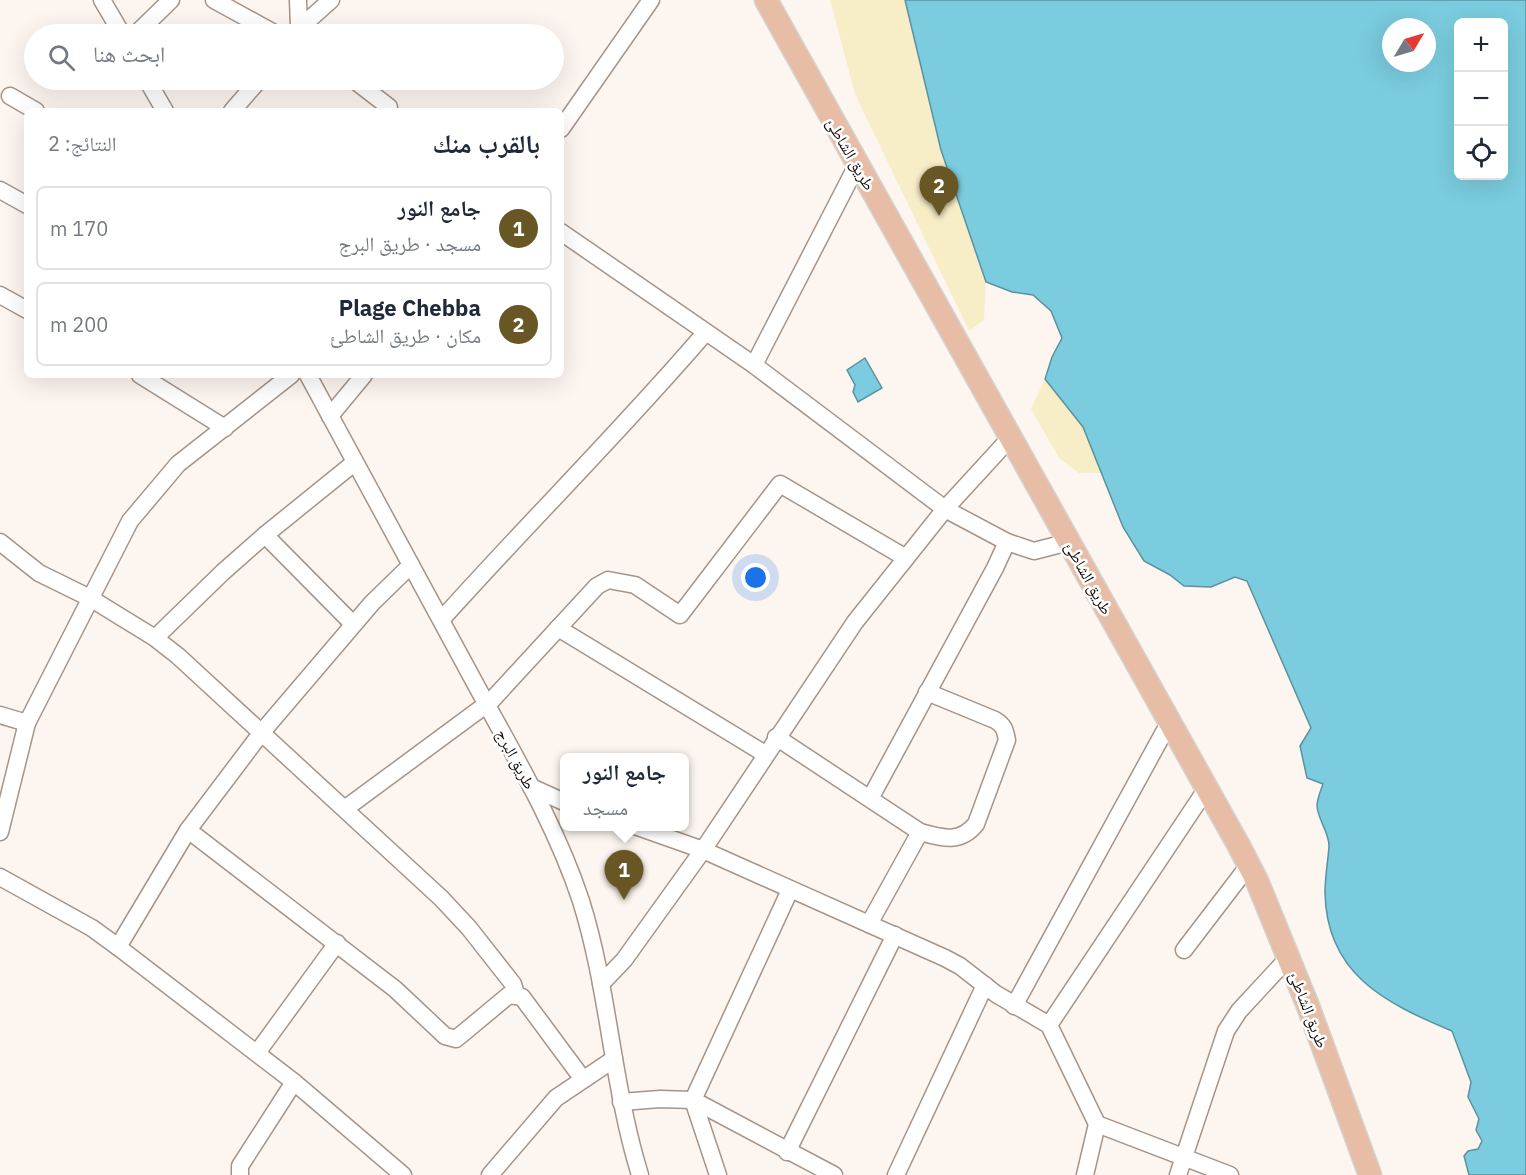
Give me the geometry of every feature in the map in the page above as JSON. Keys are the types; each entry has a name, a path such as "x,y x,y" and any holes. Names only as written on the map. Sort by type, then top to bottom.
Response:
{"main road":[{"name":"طريق الشاطئ","path":"766,0 1249,865 1341,1090 1370,1175"}],"street":[{"path":"102,0 116,24"},
{"path":"146,24 171,0"},
{"path":"214,0 258,24"},
{"path":"296,24 298,0"},
{"path":"304,24 331,0"},
{"path":"564,125 651,0"},
{"path":"153,90 163,108"},
{"path":"234,108 250,90"},
{"path":"367,90 389,107"},
{"path":"10,96 31,108"},
{"path":"754,365 857,165"},
{"path":"0,190 24,203"},
{"path":"564,234 754,365 945,508 1006,542 1034,551 1069,542"},
{"path":"0,295 24,308"},
{"path":"442,619 514,539 651,396 705,333"},
{"path":"145,378 225,428"},
{"path":"0,832 27,723 124,530 137,511 178,464 287,378"},
{"name":"طريق البرج","path":"310,378 354,463 442,619 531,788 574,883 601,984 621,1102 640,1175"},
{"path":"330,416 362,378"},
{"path":"601,984 624,960 703,850 776,737 855,622 945,508 1011,437"},
{"path":"155,638 223,572 354,463"},
{"path":"345,808 487,704 586,595 608,580 635,585 680,615 780,484 906,558"},
{"path":"266,536 353,624"},
{"path":"0,542 39,573 90,598 155,638 345,808 469,928 513,984 516,994"},
{"path":"871,797 1006,542"},
{"path":"118,946 188,831 262,732 353,624 411,565"},
{"path":"558,628 765,754"},
{"path":"776,737 920,831 940,837 960,838 976,824 1007,740 1003,724 927,692"},
{"path":"0,715 27,723"},
{"path":"1014,1006 1170,721"},
{"path":"531,788 560,800"},
{"path":"1049,1025 1208,788"},
{"path":"188,831 337,943 450,1038 456,1039 509,994 522,997 582,1078"},
{"path":"649,831 703,850 960,966 1014,1006 1049,1025 1097,1124 1085,1175"},
{"path":"869,924 920,831"},
{"path":"1184,950 1249,865"},
{"path":"0,877 92,928 118,946 294,1082 403,1175"},
{"path":"718,1175 693,1100 790,890"},
{"path":"787,1152 895,935"},
{"path":"257,1053 337,943"},
{"path":"1178,1175 1226,1031 1239,1011 1288,957"},
{"path":"896,1175 985,986"},
{"path":"490,1175 543,1111 582,1078 614,1059"},
{"path":"240,1175 240,1166 294,1082"},
{"path":"621,1102 660,1099 693,1100 834,1175"},
{"path":"1097,1124 1230,1175"}],"sand":[{"path":"830,0 905,0 941,150 986,282 984,320 969,331 855,94"},
{"path":"1045,379 1083,427 1102,473 1079,473 1059,458 1031,409"}],"water":[{"path":"905,0 1526,0 1526,1175 1469,1175 1464,1156 1468,1151 1478,1149 1482,1141 1476,1130 1479,1119 1468,1097 1471,1082 1452,1031 1404,1009 1364,982 1348,965 1336,944 1328,920 1325,892 1329,841 1317,806 1323,784 1307,778 1300,746 1311,728 1247,581 1235,577 1211,587 1184,586 1170,575 1144,561 1123,527 1083,427 1045,379 1052,357 1062,338 1051,311 1033,295 1012,292 986,282 941,150"},
{"path":"865,358 882,388 858,402 853,392 855,385 847,370"}],"place":[{"name":"Plage Chebba","path":"939,216"},
{"name":"جامع النور","path":"624,900"}]}
